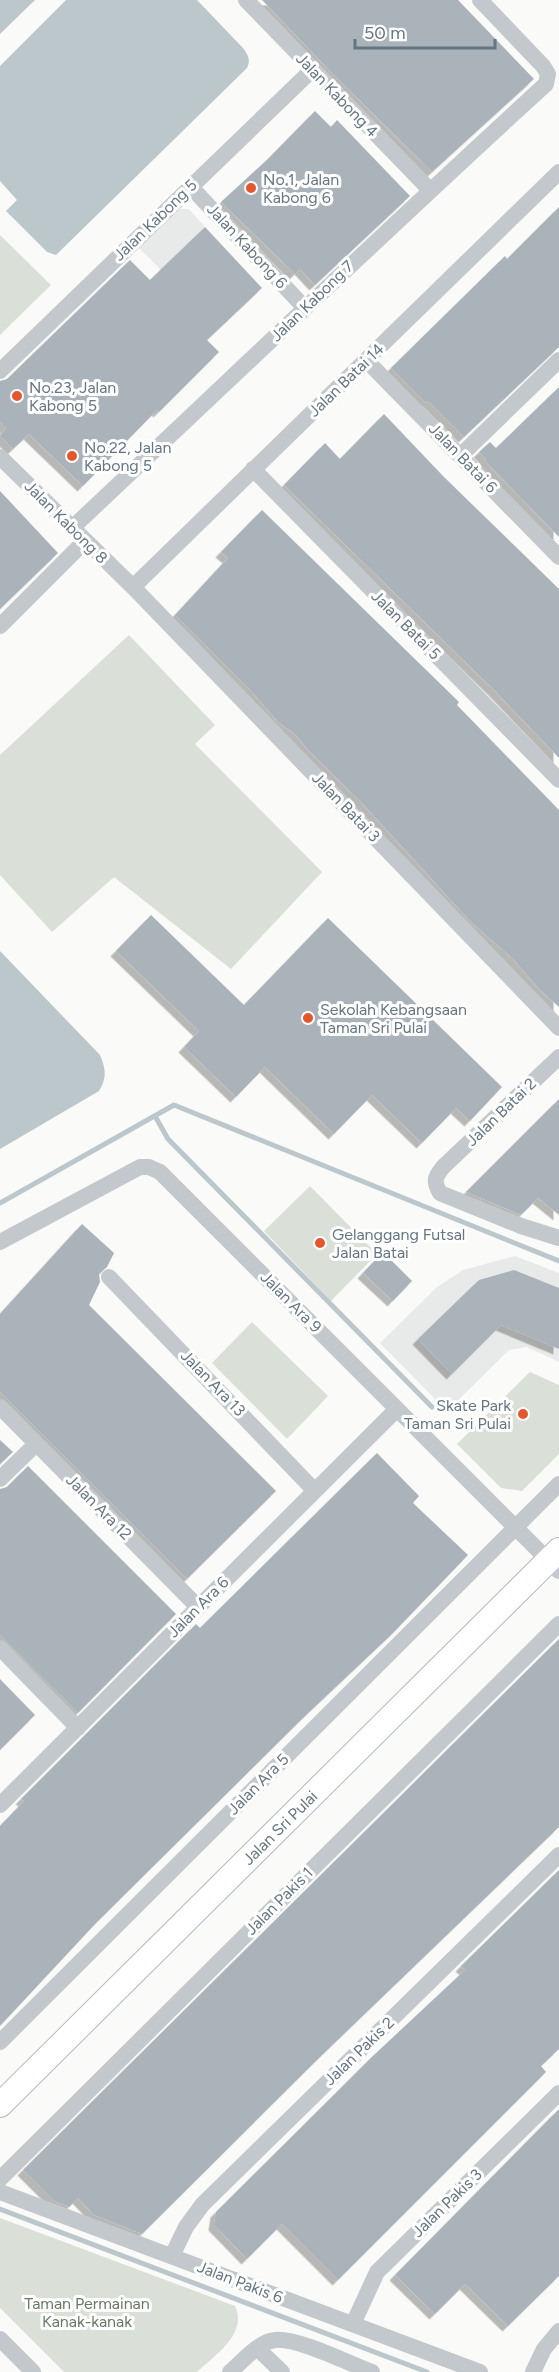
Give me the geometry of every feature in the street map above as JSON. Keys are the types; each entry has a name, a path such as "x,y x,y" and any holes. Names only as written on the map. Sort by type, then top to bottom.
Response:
{"street":[{"name":"Jalan Kabong 4","path":"246,0 430,190"},
{"name":"Jalan Kabong 7","path":"72,528 248,363 304,307 546,84 548,74 480,0"},
{"name":"Jalan Kabong 5","path":"0,371 312,70"},
{"name":"Jalan Batai 14","path":"133,587 559,172"},
{"name":"Jalan Kabong 6","path":"190,186 304,307"},
{"name":"Jalan Batai 6","path":"366,360 558,553"},
{"path":"460,456 559,360"},
{"name":"Jalan Kabong 8","path":"0,456 133,587"},
{"name":"Jalan Batai 5","path":"254,469 559,780"},
{"path":"0,626 85,541"},
{"name":"Jalan Batai 3","path":"133,587 559,1028"},
{"name":"Jalan Batai 2","path":"559,1057 435,1176 435,1184 440,1192 521,1226 559,1238"},
{"name":"Jalan Ara 9","path":"0,1242 129,1172 141,1167 149,1167 160,1172 516,1527 556,1560"},
{"name":"Jalan Ara 13","path":"109,1277 315,1491"},
{"name":"Jalan Ara 12","path":"0,1407 198,1607"},
{"name":"Jalan Ara 6","path":"0,1805 397,1409"},
{"path":"0,1479 36,1444"},
{"name":"Jalan Ara 5","path":"0,2042 559,1484"},
{"name":"Jalan Sri Pulai","path":"0,2105 556,1560"},
{"name":"Jalan Pakis 1","path":"0,2179 559,1624"},
{"path":"0,1648 78,1728"},
{"name":"Jalan Pakis 2","path":"172,2256 186,2226 202,2205 559,1855"},
{"name":"Jalan Pakis 3","path":"353,2324 377,2272 559,2093"},
{"name":"Jalan Pakis 6","path":"0,2192 480,2372"},
{"path":"533,2372 544,2349 559,2331"},
{"path":"0,2339 33,2372"},
{"path":"230,2372 257,2348 274,2340 291,2341 372,2372"},
{"path":"257,2348 282,2372"}],"shaded area":[{"path":"0,0 35,0 0,34"},
{"path":"66,0 197,0 243,48 248,55 249,62 247,68 56,255 47,252 6,211 17,200 0,181 0,66"},
{"path":"173,209 189,209 205,227 161,270 135,244"},
{"path":"0,951 100,1055 105,1073 99,1091 0,1149"},
{"path":"515,1256 559,1273 559,1362 527,1347 509,1350 447,1411 380,1343 436,1288 463,1270"}],"green space":[{"path":"0,235 51,285 0,335"},
{"path":"129,635 215,725 195,744 322,872 231,969 114,877 52,932 0,875 0,755"},
{"name":"Gelanggang Futsal Jalan Batai","path":"310,1186 377,1254 331,1301 264,1231"},
{"path":"252,1322 328,1396 287,1439 212,1363"},
{"name":"Skate Park Taman Sri Pulai","path":"530,1372 559,1385 559,1454 522,1491 501,1488 457,1444"},
{"name":"Taman Permainan Kanak-kanak","path":"0,2218 235,2306 238,2316 233,2335 228,2343 197,2372 64,2372 0,2308"}],"building":[{"path":"262,0 458,0 534,79 432,172"},
{"path":"315,111 331,127 337,120 410,196 315,285 300,269 295,274 221,202"},
{"path":"559,207 559,347 464,437 391,368 505,256 507,259"},
{"path":"205,227 262,288 207,340 219,352 159,412 157,410 83,486 29,434 13,449 0,436 6,428 0,422 0,381 7,379 130,260 150,280"},
{"path":"559,387 559,537 484,460 486,459 479,452 490,442 496,448"},
{"path":"384,414 444,477 559,589 559,758 494,690 284,485 325,443 340,459"},
{"path":"0,491 58,553 0,609"},
{"path":"262,510 459,702 457,705 559,810 559,1007 540,990 513,959 471,922 362,803 295,734 278,722 254,694 175,615 228,558 221,552"},
{"name":"Sekolah Kebangsaan Taman Sri Pulai","path":"151,915 244,1005 328,918 502,1087 470,1121 456,1108 422,1143 372,1095 334,1134 265,1067 236,1097 184,1047 199,1031 116,951"},
{"path":"559,1099 559,1215 538,1198 521,1215 466,1192"},
{"path":"82,1224 114,1253 107,1267 99,1274 100,1282 89,1305 276,1491 187,1579 0,1392 0,1314"},
{"path":"383,1252 412,1281 393,1301 363,1273"},
{"path":"514,1270 559,1288 559,1349 501,1325 452,1374 418,1339 479,1280"},
{"path":"0,1440 13,1452 0,1464"},
{"path":"377,1453 419,1496 413,1503 468,1555 393,1633 305,1716 96,1923 0,2026 0,1826 24,1801 21,1799 196,1624 200,1628"},
{"path":"28,1466 176,1614 78,1713 0,1635 0,1489 7,1487"},
{"path":"559,1639 559,1827 322,2055 142,2234 94,2215 78,2198 69,2207 54,2201 23,2170"},
{"path":"0,1679 35,1715 0,1750"},
{"path":"559,1870 559,2049 541,2066 546,2072 338,2280 282,2224 247,2259 214,2225 216,2212 373,2056 465,1970 461,1966"},
{"path":"559,2109 559,2276 508,2326 465,2284 435,2314 395,2275"}],"waterway":[{"path":"0,1203 174,1105 559,1261"},
{"path":"155,1116 168,1139 432,1407"},
{"path":"0,2209 427,2372"}],"place":[{"name":"No.1, Jalan Kabong 6","path":"251,188"},
{"name":"No.23, Jalan Kabong 5","path":"17,396"},
{"name":"No.22, Jalan Kabong 5","path":"72,456"},
{"name":"Sekolah Kebangsaan Taman Sri Pulai","path":"308,1018"},
{"name":"Gelanggang Futsal Jalan Batai","path":"320,1243"},
{"name":"Skate Park Taman Sri Pulai","path":"523,1414"}]}
